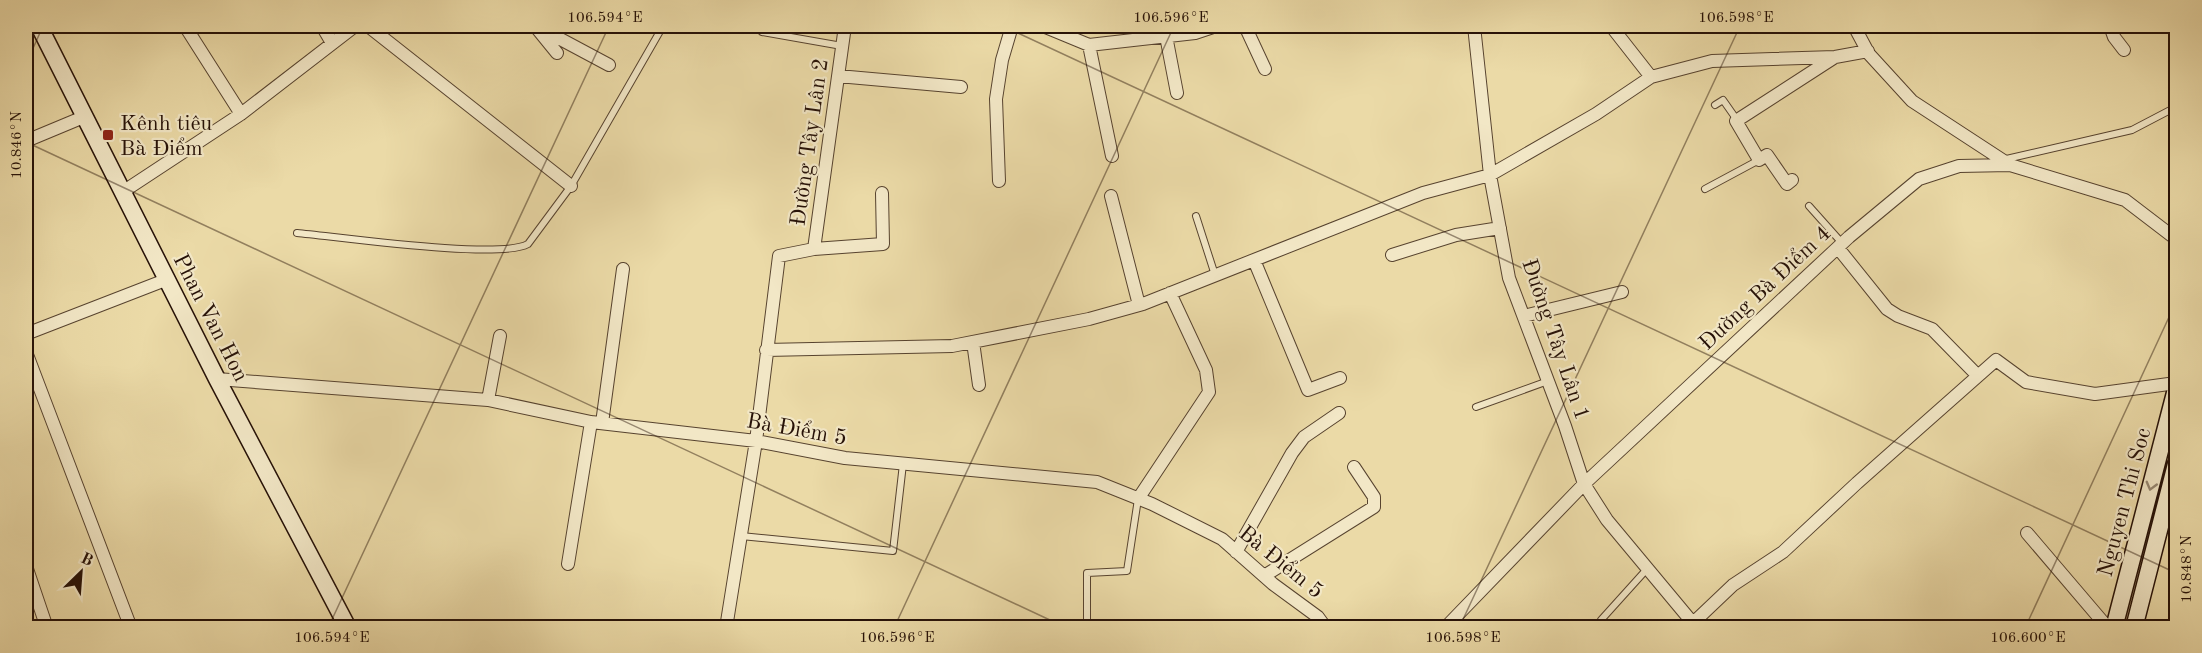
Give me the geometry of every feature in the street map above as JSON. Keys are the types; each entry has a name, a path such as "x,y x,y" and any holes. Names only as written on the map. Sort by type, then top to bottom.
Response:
{"main road":[{"name":"Phan Van Hon","path":"39,26 218,379 348,627"},
{"name":"Nguyen Thi Soc","path":"2114,627 2176,389"},
{"name":"Nguyen Thi Soc","path":"2133,627 2176,464"}],"street":[{"path":"185,26 241,114"},
{"path":"322,26 332,43"},
{"path":"124,191 241,114 355,26"},
{"path":"368,26 570,186"},
{"path":"535,26 557,53"},
{"path":"535,26 609,65"},
{"name":"Đường Tây Lân 2","path":"726,627 756,441 779,256 814,249 845,26"},
{"path":"999,181 996,99 1002,60 1011,26"},
{"path":"1043,26 1089,45 1195,33 1216,26"},
{"path":"1245,26 1265,69"},
{"name":"Đường Tây Lân 1","path":"1474,26 1490,175 1509,278 1584,484 1607,520 1695,625"},
{"path":"1611,26 1651,77"},
{"path":"1854,26 1868,51 1912,101 2006,162"},
{"path":"2110,26 2114,37 2124,50"},
{"path":"1166,36 1177,93"},
{"path":"1089,45 1112,156"},
{"path":"766,350 952,346 1089,319 1139,305 1422,192 1490,175 1596,114 1651,77 1712,61 1835,57 1868,51"},
{"path":"1792,180 1787,184 1767,155 1759,160 1738,120 1835,57"},
{"path":"838,76 961,87"},
{"path":"26,141 86,116"},
{"name":"Đường Bà Điểm 4","path":"1445,627 1584,484 1840,245 1919,179 1959,166 2006,162 2125,200 2176,239"},
{"path":"814,249 882,244 882,193"},
{"path":"1111,196 1139,305"},
{"path":"1392,255 1456,235 1500,228"},
{"path":"1840,245 1887,309 1898,316 1932,329 1978,376"},
{"path":"1254,260 1308,390 1340,378"},
{"path":"568,564 623,269"},
{"path":"26,334 168,279"},
{"path":"1524,316 1622,292"},
{"path":"1138,499 1209,392 1206,370 1170,293"},
{"path":"488,400 500,336"},
{"path":"972,342 979,385"},
{"path":"26,352 131,627"},
{"path":"1695,625 1733,585 1783,552 1996,360 2026,382 2095,394 2176,383"},
{"name":"Bà Điểm 5","path":"218,379 488,400 596,422 756,441 845,458 1097,482 1222,539 1264,576 1318,617 1326,627"},
{"path":"1236,552 1292,453 1304,437 1339,412"},
{"path":"1264,576 1374,507 1374,497 1354,467"},
{"path":"2027,533 2109,627"},
{"path":"26,566 46,627"}],"lane":[{"path":"297,233 486,250 519,249 534,238 570,186 663,26"},
{"path":"762,32 842,46"},
{"path":"1715,105 1723,100 1738,120"},
{"path":"2006,162 2132,130 2176,107"},
{"path":"1705,189 1759,160"},
{"path":"1809,206 1840,245"},
{"path":"1196,216 1215,275"},
{"path":"1476,407 1548,381"},
{"path":"741,536 893,551 903,463"},
{"path":"1087,627 1087,573 1127,572 1138,499"},
{"path":"1600,620 1648,569"}],"place":[{"name":"Kênh tiêu Bà Điểm","path":"108,135"}]}
